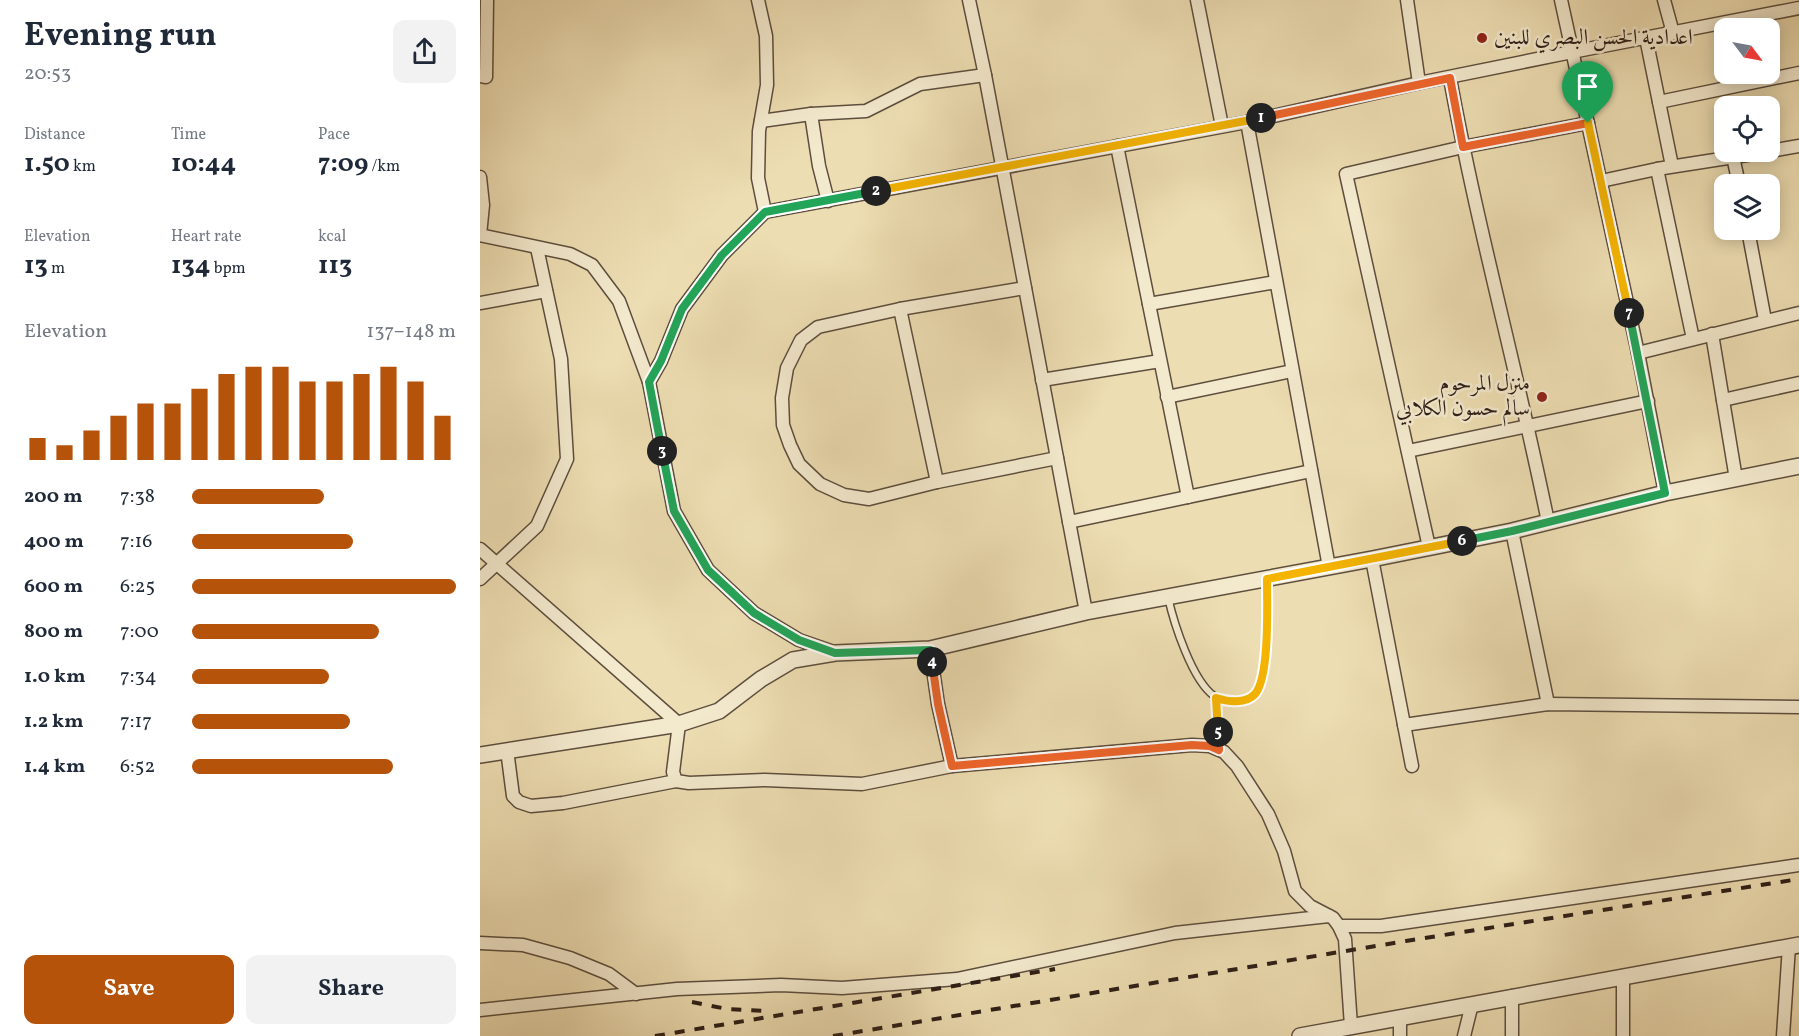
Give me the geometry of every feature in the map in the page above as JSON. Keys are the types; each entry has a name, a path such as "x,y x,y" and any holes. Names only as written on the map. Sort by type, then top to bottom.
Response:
{"street":[{"path":"480,76 486,77 487,0"},
{"path":"758,0 766,36 766,85 759,131 758,178 765,212"},
{"path":"1197,0 1222,126"},
{"path":"1407,0 1419,83"},
{"path":"1561,0 1638,353 1665,493"},
{"path":"1664,0 1672,33"},
{"path":"972,1 1086,612"},
{"path":"649,382 661,361 682,309 722,255 765,212 1247,122 1419,83 1672,33 1772,6 1799,8"},
{"path":"1646,38 1672,166"},
{"path":"1659,102 1799,73"},
{"path":"761,121 810,114 866,111 920,84 985,75"},
{"path":"1450,78 1463,147 1548,522"},
{"path":"810,114 828,201"},
{"path":"1247,122 1329,567"},
{"path":"1429,547 1346,174 1463,147 1588,123"},
{"path":"1117,146 1188,497"},
{"path":"1780,149 1799,147"},
{"path":"1601,181 1714,160"},
{"path":"1657,169 1693,339"},
{"path":"480,177 483,205 480,235 570,254 592,265 619,301 649,382 674,511 708,570 754,613 799,640 835,653"},
{"path":"1750,240 1765,320"},
{"path":"480,579 537,526 567,459 561,359 537,248"},
{"path":"1149,304 1276,282"},
{"path":"1025,288 900,309 818,327 801,340 787,368 782,398 783,425 800,464 820,484 844,495 869,499 937,482 1057,458"},
{"path":"480,303 546,291"},
{"path":"900,309 937,482"},
{"path":"1638,353 1799,313"},
{"path":"1712,334 1736,479"},
{"path":"1042,380 1160,361"},
{"path":"1167,397 1292,371"},
{"path":"1723,400 1799,383"},
{"path":"1408,451 1647,401"},
{"path":"480,755 678,724 719,711 760,679 794,660 835,653 930,650 1086,612 1512,531 1665,493 1799,466"},
{"path":"1069,522 1311,471"},
{"path":"1512,531 1548,704"},
{"path":"480,549 678,724"},
{"path":"1372,559 1412,766"},
{"path":"930,650 938,704 952,766"},
{"path":"1404,725 1548,704 1799,707"},
{"path":"676,781 673,772 678,724"},
{"path":"507,750 513,796 519,802 531,807 676,781 689,783 765,780 862,784 952,766 1192,745 1210,746 1224,752 1237,766 1268,814 1284,851 1295,891 1310,906 1333,918 1339,927 1345,939 1351,1026"},
{"path":"1339,927 1381,926 1799,865"},
{"path":"480,1010 676,989 781,985 842,988 957,979 1175,933 1329,916"},
{"path":"480,943 523,945 570,958 609,974 636,994"},
{"path":"1299,1036 1327,1033 1351,1026 1794,945 1783,1036"},
{"path":"1623,976 1623,1036"},
{"path":"1512,996 1512,1036"},
{"path":"1464,1036 1472,1004"},
{"path":"1400,1017 1400,1036"}],"lane":[{"path":"1168,597 1173,620 1189,658 1206,689 1216,698 1225,701 1242,701 1255,695 1260,685 1267,628 1267,579"},
{"path":"1216,698 1219,750"}],"railway":[{"path":"833,1036 1406,941 1799,879"},
{"path":"655,1036 1055,969"},
{"path":"692,1002 727,1009 769,1011"}],"place":[{"name":"اعدادية الحسن البصري للبنين","path":"1482,38"},
{"name":"منزل المرحوم سالم حسون الكلابي","path":"1542,397"}],"route":[{"path":"1450,78 1463,147 1588,123 1638,353 1665,493 1512,531 1267,579 1267,628 1260,685 1255,695 1242,701 1225,701 1216,698 1219,750 1210,746 1192,745 952,766 938,704 930,650 835,653 799,640 754,613 708,570 674,511 649,382 661,361 682,309 722,255 765,212 1247,122 1450,78"}]}
